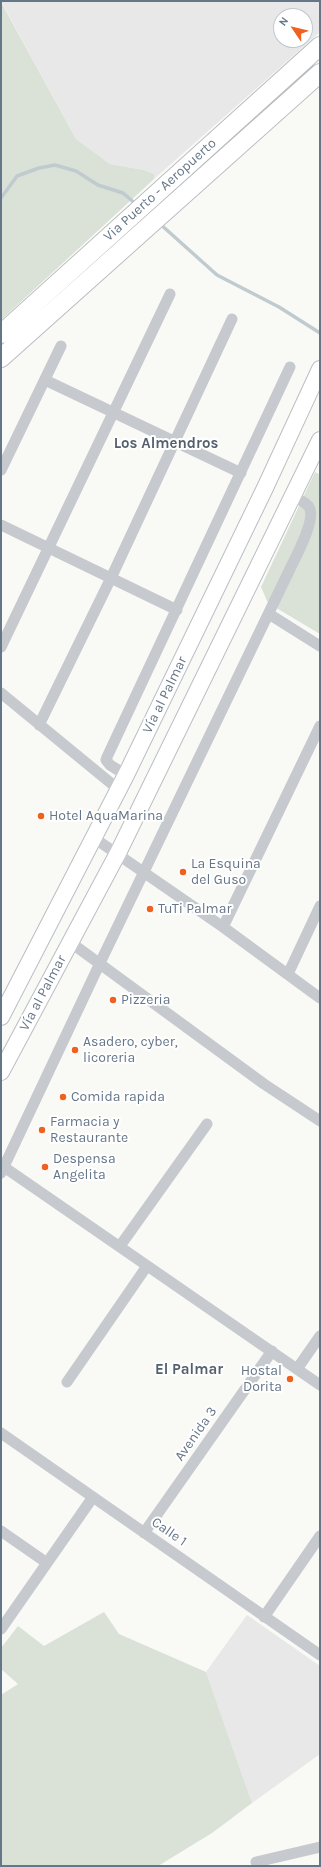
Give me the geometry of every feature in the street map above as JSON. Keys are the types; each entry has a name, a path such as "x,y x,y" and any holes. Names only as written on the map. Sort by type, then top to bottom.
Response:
{"main road":[{"name":"Via Puerto - Aeropuerto","path":"1,334 320,46"},
{"name":"Via Puerto - Aeropuerto","path":"1,358 320,73"},
{"name":"Vía al Palmar","path":"1,1017 126,775 320,369"},
{"name":"Vía al Palmar","path":"1,1072 118,853 293,496 318,451"}],"street":[{"path":"1,647 50,548 170,294"},
{"path":"39,725 111,578 232,319"},
{"path":"1,470 61,346"},
{"path":"126,775 110,765 106,760 107,757 290,367"},
{"path":"45,380 241,473"},
{"path":"293,496 308,505 312,512 310,522 268,614 100,963 3,1170 120,1246 211,1311 320,1385"},
{"path":"1,525 177,610"},
{"path":"268,614 320,646"},
{"path":"1,693 118,789"},
{"path":"223,927 320,726"},
{"path":"94,838 118,853 223,927 320,998"},
{"path":"288,974 320,906"},
{"path":"70,942 264,1084 320,1121"},
{"path":"120,1246 207,1124"},
{"path":"67,1382 147,1266"},
{"path":"297,1368 320,1336"},
{"name":"Avenida 3","path":"144,1533 272,1351"},
{"name":"Calle 1","path":"1,1433 320,1655"},
{"path":"1,1629 93,1497"},
{"path":"1,1531 47,1563"},
{"path":"264,1617 320,1536"},
{"path":"256,1862 320,1847"}],"shaded area":[{"path":"1,1 320,1 320,32 313,38 313,8 273,8 273,48 302,48 154,179 154,174 144,170 110,164 76,139"},
{"path":"1,2 76,139 110,164 144,170 154,174 154,179 1,320"},
{"path":"315,472 320,475 320,634 268,603 261,587"},
{"path":"104,1612 119,1634 206,1672 252,1803 212,1833 158,1866 1,1866 1,1695 18,1684 1,1669 1,1648 18,1626 44,1646"},
{"path":"247,1615 320,1666 320,1754 252,1803 206,1672"}],"waterway":[{"path":"1,198 17,176 39,168 55,165 76,171 98,185 123,193 137,205"},
{"path":"159,223 217,275 279,307 320,333"}],"place":[{"name":"Hotel AquaMarina","path":"41,816"},
{"name":"La Esquina del Guso","path":"183,872"},
{"name":"TuTi Palmar","path":"150,909"},
{"name":"Pizzeria","path":"113,1000"},
{"name":"Asadero, cyber, licoreria","path":"75,1050"},
{"name":"Comida rapida","path":"63,1097"},
{"name":"Farmacia y Restaurante","path":"42,1130"},
{"name":"Despensa Angelita","path":"45,1167"},
{"name":"Hostal Dorita","path":"290,1379"}],"district":[{"name":"Los Almendros","path":"166,444"},
{"name":"El Palmar","path":"189,1370"}]}
